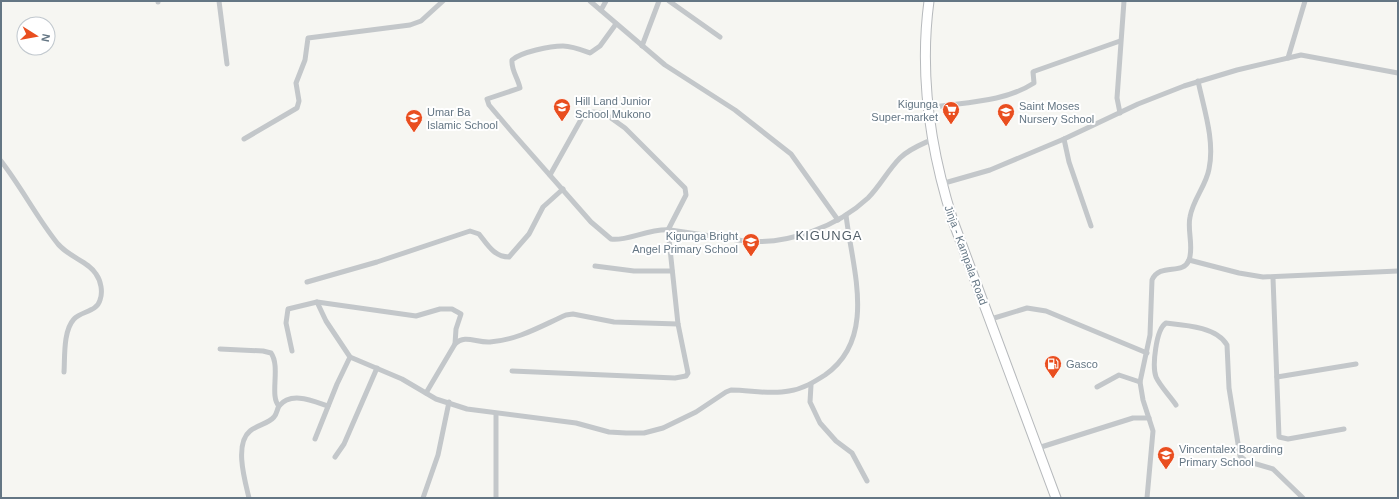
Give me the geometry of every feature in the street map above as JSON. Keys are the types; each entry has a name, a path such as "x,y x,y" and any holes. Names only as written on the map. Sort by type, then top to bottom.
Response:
{"highway":[{"name":"Jinja - Kampala Road","path":"929,1 925,60 927,108 931,140 941,184 953,221 1056,498"}],"street":[{"path":"220,1 227,64"},
{"path":"244,139 297,108 299,102 296,82 304,60 308,38 410,25 421,21 443,1"},
{"path":"590,1 665,65 735,110 791,154 838,220"},
{"path":"601,10 606,1"},
{"path":"642,46 660,1"},
{"path":"669,1 720,37"},
{"path":"1120,113 1117,98 1124,1"},
{"path":"1288,58 1305,1"},
{"path":"616,24 600,46 590,53 562,46 527,53 516,57 512,60 512,68 517,76 520,88 487,99 489,105 591,222 611,239 623,239 657,229 746,241 764,241 800,235 838,220 846,215 868,198 900,159 909,151 931,140"},
{"path":"927,108 994,99 1017,92 1034,83 1034,71 1120,41"},
{"path":"941,184 990,170 1064,139 1138,104 1198,82 1237,70 1288,58 1309,56 1398,73"},
{"path":"1147,498 1153,431 1143,400 1140,382 1150,335 1152,280 1155,274 1161,270 1180,268 1186,265 1189,260 1189,220 1191,210 1209,170 1211,158 1210,136 1198,82"},
{"path":"512,371 675,378 686,376 688,373 678,324 668,230 686,195 685,188 625,128 604,113 593,112 583,116 550,175"},
{"path":"1064,139 1069,162 1091,226"},
{"path":"1,161 15,178 42,222 58,244 72,258 93,270 97,276 100,286 102,294 100,302 93,309 78,315 69,328 64,372"},
{"path":"307,282 377,262 470,231 479,234 488,247 500,256 509,257 529,234 543,207 563,189"},
{"path":"317,302 326,321 350,357 402,380 436,399 468,409 496,414 576,423 609,432 644,433 663,428 681,420 731,390 789,391 811,385 840,362 851,343 858,313 858,289 846,215"},
{"path":"1189,260 1252,276 1273,278 1398,271"},
{"path":"596,266 634,271 672,271"},
{"path":"1273,278 1279,437 1288,440 1344,429"},
{"path":"292,351 286,323 288,309 317,302 416,316 440,309 452,309 461,314 456,329 455,344"},
{"path":"990,319 1027,308 1046,311 1147,353"},
{"path":"426,393 455,344 460,339 466,338 472,341 489,342 519,336 566,315 573,314 614,322 678,324"},
{"path":"1176,404 1156,378 1154,366 1159,334 1161,328 1166,323 1208,332 1220,336 1224,340 1227,345 1229,388 1240,456 1246,461 1273,469 1303,498"},
{"path":"220,349 271,353 274,356 276,374 275,400 279,406"},
{"path":"315,439 350,357"},
{"path":"1277,377 1356,364"},
{"path":"335,457 344,444 377,368"},
{"path":"1097,387 1119,375 1140,382"},
{"path":"811,385 810,402 820,423 836,441 852,453 868,481"},
{"path":"249,498 242,463 244,438 250,430 275,417 279,406 292,398 308,400 328,406"},
{"path":"424,498 438,455 449,402"},
{"path":"496,414 496,498"},
{"path":"1038,448 1133,418 1149,418"}],"place":[{"name":"Hill Land Junior School Mukono","path":"562,122"},
{"name":"Kigunga Super-market","path":"951,125"},
{"name":"Saint Moses Nursery School","path":"1006,127"},
{"name":"Umar Ba Islamic School","path":"414,133"},
{"name":"Kigunga Bright Angel Primary School","path":"751,257"},
{"name":"Gasco","path":"1053,379"},
{"name":"Vincentalex Boarding Primary School","path":"1166,470"}],"district":[{"name":"KIGUNGA","path":"829,235"}]}
